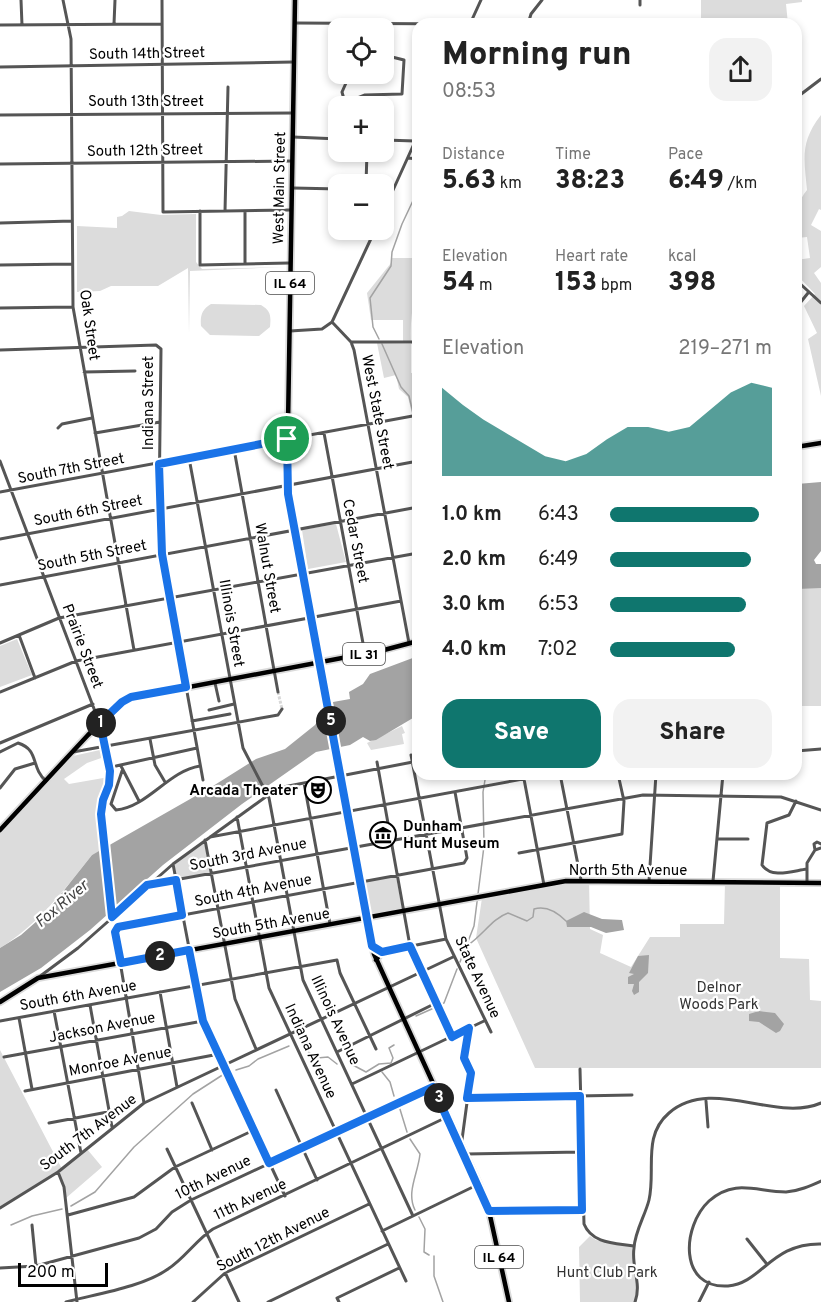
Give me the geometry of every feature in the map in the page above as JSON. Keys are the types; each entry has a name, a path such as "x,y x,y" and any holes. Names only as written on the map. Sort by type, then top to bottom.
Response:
{"main road":[{"name":"West Main Street","path":"295,0 287,486 319,662"},
{"path":"802,446 821,443"},
{"name":"IL 31","path":"0,830 100,723 122,702 131,697 365,654 412,643"},
{"name":"IL 64","path":"319,662 376,961 479,1184 489,1211 509,1302"},
{"name":"North 5th Avenue","path":"367,918 581,880 821,883"},
{"name":"South 5th Avenue","path":"38,978 367,918"},
{"path":"372,946 382,952 376,961"},
{"path":"0,1002 38,978"}],"street":[{"path":"21,0 22,25"},
{"name":"Oak Street","path":"63,0 69,25 71,66 73,307 134,650"},
{"path":"114,24 115,0"},
{"path":"162,0 163,212 290,210"},
{"path":"473,18 481,0"},
{"path":"530,18 542,0"},
{"path":"294,23 328,23"},
{"path":"394,23 412,23"},
{"path":"0,25 161,24"},
{"path":"346,84 342,92 345,103 365,95 402,94 404,60 394,58"},
{"name":"South 14th Street","path":"0,68 293,63"},
{"path":"802,93 821,79"},
{"path":"225,211 228,87"},
{"name":"South 13th Street","path":"0,115 293,113"},
{"path":"292,137 328,139"},
{"path":"394,140 412,141"},
{"path":"394,188 412,150"},
{"path":"408,158 412,158"},
{"name":"South 12th Street","path":"0,164 291,160"},
{"path":"291,188 328,189"},
{"path":"200,211 200,265 289,263"},
{"path":"245,211 245,264"},
{"path":"0,223 72,221"},
{"path":"290,331 321,329 332,322 370,240"},
{"path":"0,265 72,264"},
{"path":"802,286 821,303"},
{"path":"802,300 808,292"},
{"path":"0,308 73,307"},
{"name":"West State Street","path":"332,322 351,342 409,644"},
{"path":"351,342 412,342"},
{"path":"0,350 52,350 79,346"},
{"name":"Indiana Street","path":"79,346 159,347 159,509 162,554 203,780"},
{"path":"84,372 135,371"},
{"name":"South 7th Street","path":"0,492 412,416"},
{"path":"58,428 62,424 92,418"},
{"path":"95,433 160,422"},
{"name":"Cedar Street","path":"324,433 365,654"},
{"name":"Walnut Street","path":"234,449 278,692"},
{"name":"Illinois Street","path":"189,458 243,748 265,788"},
{"name":"Prairie Street","path":"0,461 93,704 106,747 111,779 101,807 112,917"},
{"name":"South 6th Street","path":"0,539 412,462"},
{"name":"South 5th Street","path":"0,585 412,508"},
{"path":"0,643 59,618 412,554"},
{"path":"0,692 76,661 401,601"},
{"path":"19,635 35,678"},
{"path":"215,681 219,701"},
{"path":"0,743 93,704"},
{"path":"209,710 235,704"},
{"path":"73,752 194,731 281,711"},
{"path":"192,721 230,714"},
{"path":"150,739 154,759 165,782"},
{"path":"0,752 21,744 33,754 36,771 46,781"},
{"path":"140,801 119,766 197,748"},
{"path":"802,751 821,749"},
{"path":"377,762 410,946 452,1037"},
{"path":"38,978 78,948 173,864 278,788 412,762"},
{"path":"0,788 15,769 35,763"},
{"path":"122,771 111,806 118,810 140,801 183,769 200,766"},
{"name":"State Avenue","path":"416,780 446,939 491,1032"},
{"path":"206,838 517,780"},
{"path":"524,780 544,885"},
{"path":"561,780 581,880"},
{"path":"519,853 622,834 622,797 619,780"},
{"path":"649,881 656,780"},
{"path":"713,882 722,780"},
{"path":"304,783 330,924"},
{"name":"Illinois Avenue","path":"265,788 276,824 303,980 413,1216"},
{"path":"455,792 461,827"},
{"name":"South 3rd Avenue","path":"147,885 622,797 655,795 781,797 821,810"},
{"path":"796,801 789,814 767,823 762,865 767,871 776,873 807,870"},
{"name":"Indiana Avenue","path":"237,817 269,988 406,1281"},
{"name":"South 4th Avenue","path":"121,963 116,929 466,862 461,827"},
{"path":"206,838 237,1007 256,1050"},
{"path":"717,838 748,839"},
{"path":"815,850 814,843 821,846"},
{"path":"807,883 807,863 815,850 821,846"},
{"path":"173,864 203,1021 285,1196"},
{"path":"382,952 446,939"},
{"name":"South 7th Avenue","path":"0,1208 58,1172 144,1103 453,957"},
{"name":"South 6th Avenue","path":"0,1021 337,960 338,969 354,1003"},
{"path":"121,963 144,1103"},
{"path":"160,992 177,1088"},
{"path":"354,1003 376,1049"},
{"path":"337,1052 436,1003"},
{"path":"90,1005 112,1127"},
{"path":"54,1011 81,1153"},
{"path":"19,1018 32,1089"},
{"name":"Jackson Avenue","path":"4,1057 203,1021"},
{"path":"352,1084 484,1021"},
{"path":"461,1148 471,1073 464,1058 469,1028"},
{"name":"Monroe Avenue","path":"25,1090 219,1054"},
{"path":"580,1069 582,1210 586,1229 593,1237 634,1246"},
{"name":"10th Avenue","path":"0,1268 36,1266 149,1234 172,1212 191,1200 433,1087"},
{"path":"276,1090 317,1180"},
{"path":"467,1098 632,1095"},
{"path":"635,1302 639,1289 634,1246 649,1200 652,1175 651,1149 656,1128 676,1107 706,1101 741,1100 790,1109 821,1103"},
{"path":"706,1101 708,1127"},
{"path":"192,1102 212,1150"},
{"path":"49,1123 129,1108"},
{"name":"11th Avenue","path":"66,1302 157,1276 174,1264 206,1234 447,1117"},
{"path":"68,1215 134,1197 175,1167 254,1130"},
{"path":"167,1149 239,1302"},
{"path":"464,1154 581,1152"},
{"path":"58,1172 68,1215 77,1300"},
{"path":"821,1181 801,1190 786,1192 736,1186 710,1200 701,1211 688,1244 692,1264 699,1275 709,1282 724,1286 747,1279 766,1263 793,1247 821,1244"},
{"path":"382,1230 479,1184"},
{"name":"South 12th Avenue","path":"193,1302 225,1274 369,1204"},
{"path":"489,1211 582,1210"},
{"path":"32,1225 36,1266"},
{"path":"747,1239 766,1263"},
{"path":"268,1302 388,1244"},
{"path":"338,1300 400,1267"},
{"path":"699,1302 709,1282"}],"green space":[{"path":"701,0 802,0 802,2 786,4 787,18 701,18"},
{"path":"821,115 821,210 819,209 811,225 821,231 821,267 814,273 821,283 821,396 808,339 817,333 804,306 815,294 802,280 802,259 810,258 807,237 802,238 802,197 807,190 805,151 814,125"},
{"path":"129,211 161,215 196,214 196,262 202,269 284,267 190,271 189,334 188,268 158,286 111,286 100,291 77,292 77,226 117,228 117,217"},
{"path":"391,258 412,258 411,342 403,341 403,320 371,320 367,293 391,263"},
{"path":"211,304 261,305 270,314 270,327 259,336 210,335 201,326 201,319 202,313"},
{"path":"377,343 411,344 412,414 408,397 399,389 396,375 384,378"},
{"path":"336,524 346,562 308,569 302,530"},
{"path":"802,588 821,588 821,706 802,706"},
{"path":"17,639 32,675 0,687 0,646"},
{"path":"402,726 405,733 402,734 404,744 371,750 367,743"},
{"path":"100,750 104,757 87,763 64,779 69,784 109,777 100,806 104,849 92,855 39,917 0,948 0,833 73,756"},
{"path":"204,841 210,873 177,879 174,863"},
{"path":"396,876 402,909 369,916 362,882"},
{"name":"Delnor Woods Park","path":"589,881 590,929 603,935 600,953 631,967 650,937 680,937 680,924 724,924 725,883 780,884 780,958 809,959 810,1000 821,1001 821,1068 535,1068 476,938 482,898 566,882"},
{"path":"0,1050 62,1169 87,1149 102,1167 66,1198 59,1172 0,1208"},
{"name":"Hunt Club Park","path":"590,1236 596,1240 632,1247 638,1290 634,1302 580,1302 579,1247"}],"water":[{"path":"821,482 821,551 814,560 816,564 821,564 821,588 802,589 802,484"},
{"name":"Fox River","path":"412,658 412,719 376,740 370,741 363,737 350,745 316,752 242,804 163,865 90,930 41,968 0,992 0,948 21,935 46,913 92,855 256,759 285,749 315,725 323,712 334,709 333,702 350,699 349,692 363,684 370,674"},
{"path":"584,912 602,919 622,920 624,930 606,933 591,927 567,927 566,921"},
{"path":"649,955 648,973 639,982 639,992 634,995 632,991 634,984 628,984 628,977 634,974 629,973 638,956"},
{"path":"759,1011 775,1013 784,1024 780,1031 776,1033 759,1022 749,1021 749,1014"}],"waterway":[{"path":"379,339 373,327 370,298 391,266 392,252 412,203"},
{"path":"382,344 401,387 409,396 412,409"},
{"path":"460,962 474,926 484,846 483,792 485,780"},
{"path":"468,945 497,919 508,913 527,921 533,917 534,909 543,908 556,913 566,921"},
{"path":"441,1004 444,1003 457,969"},
{"path":"416,1016 434,1008"},
{"path":"351,1064 366,1072 379,1064 391,1063 393,1058 389,1048 394,1045"},
{"path":"236,1070 289,1046"},
{"path":"307,1051 317,1058 328,1057 337,1064"},
{"path":"382,1072 390,1082 394,1096"},
{"path":"71,1206 95,1192 134,1147 193,1094 224,1074"},
{"path":"399,1106 407,1132"},
{"path":"410,1139 420,1154 412,1190 415,1210"},
{"path":"11,1225 32,1216 62,1209"},
{"path":"419,1217 425,1229 424,1252 429,1255"},
{"path":"434,1256 434,1276 443,1302"}],"tunnel":[{"path":"278,692 282,709"}],"place":[{"name":"Arcada Theater","path":"318,790"},
{"name":"Dunham Hunt Museum","path":"383,835"}],"route":[{"path":"287,439 288,494 372,946 382,952 410,946 452,1037 469,1028 464,1058 471,1073 467,1098 580,1096 582,1210 489,1211 479,1184 433,1087 269,1163 203,1021 189,950 121,963 115,932 118,927 182,915 176,880 147,885 112,917 101,814 103,800 111,779 100,723 116,707 131,697 186,687 162,554 159,464 287,439"}]}
